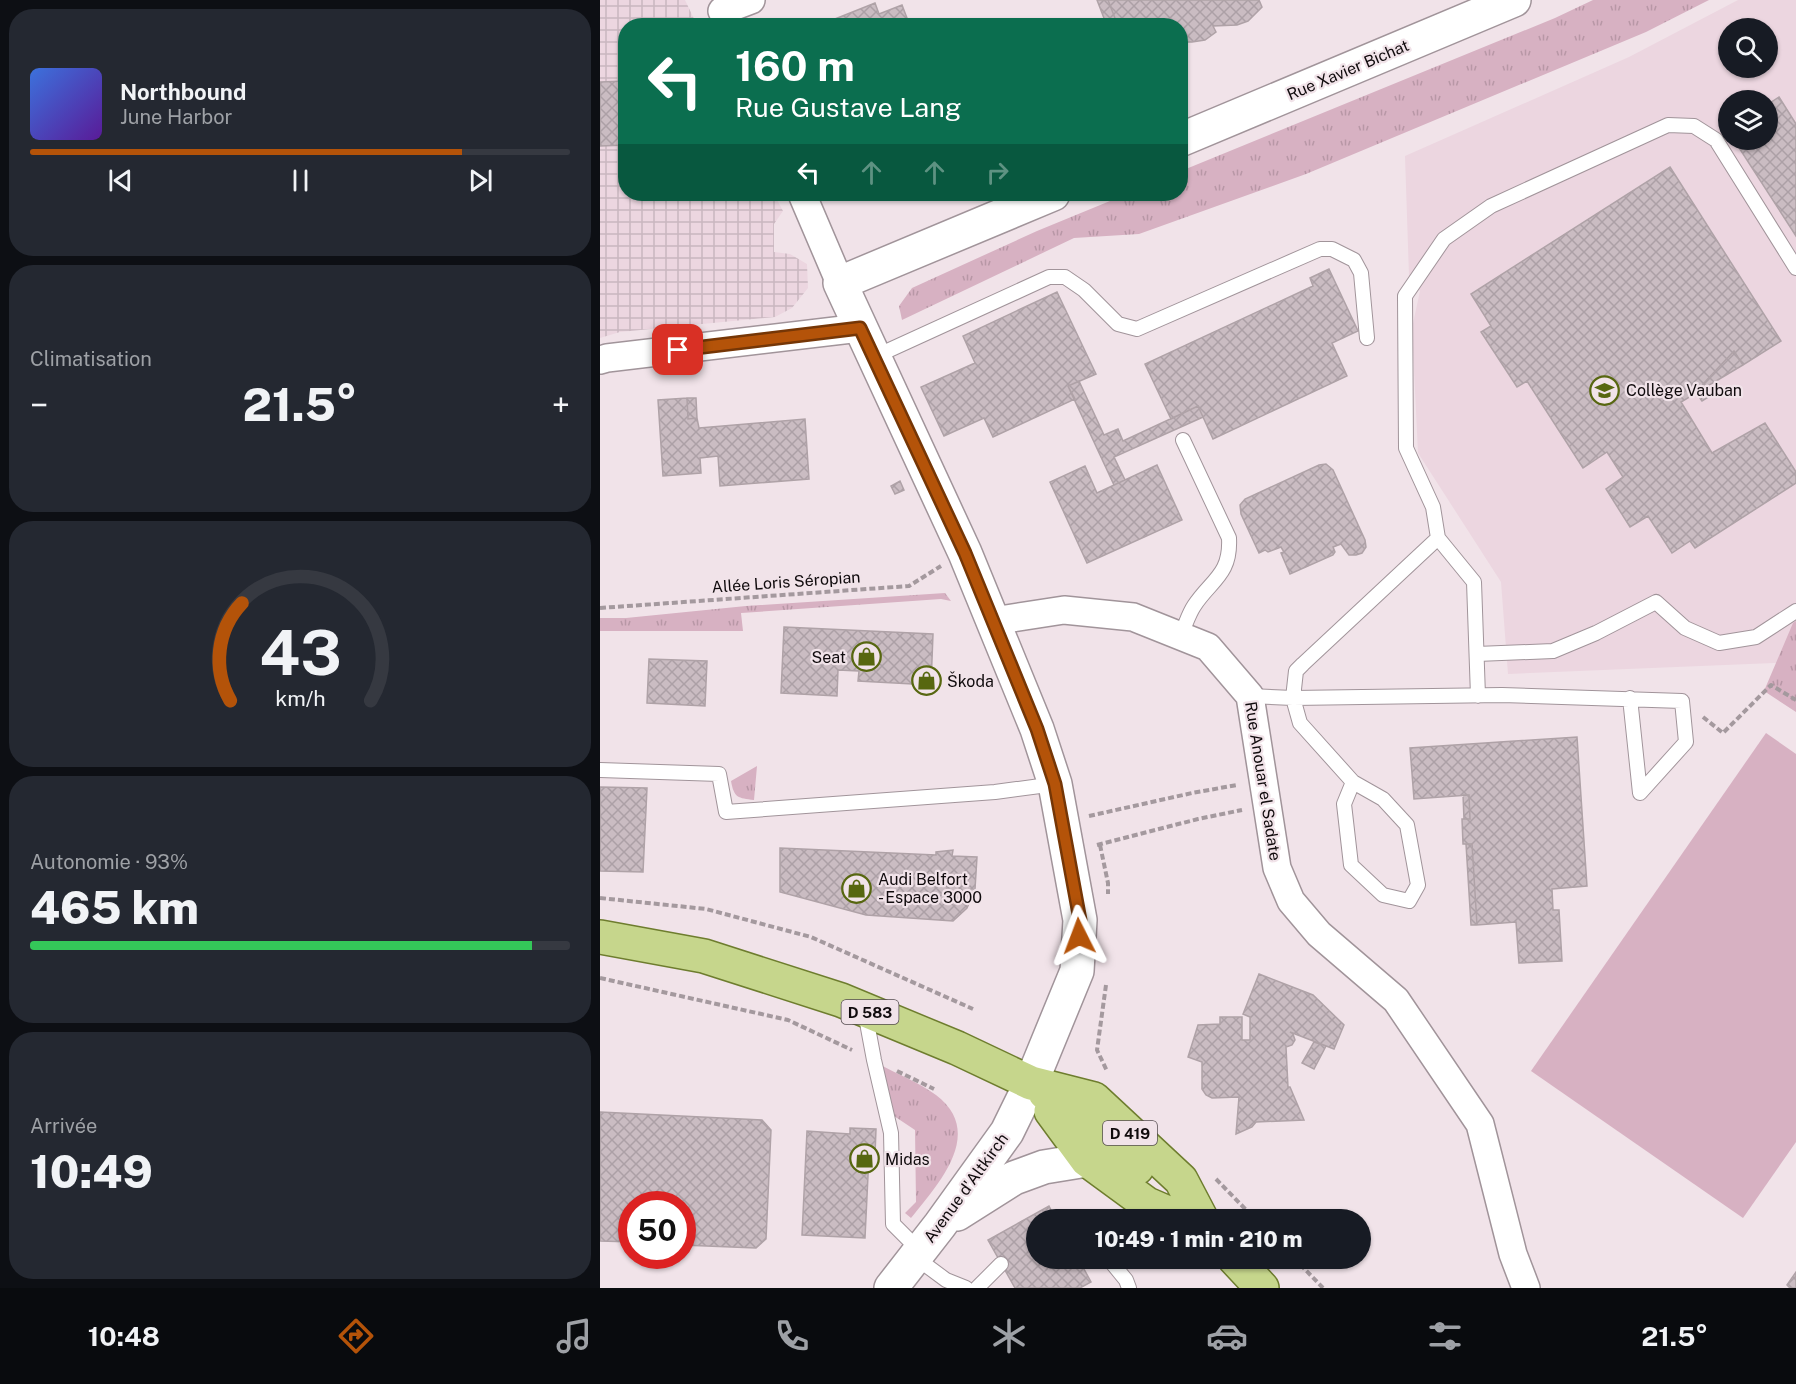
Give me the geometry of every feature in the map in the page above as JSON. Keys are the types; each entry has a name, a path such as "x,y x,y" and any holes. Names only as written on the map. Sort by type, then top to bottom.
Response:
{"main road":[{"name":"Rue Xavier Bichat","path":"1188,137 1514,0"},
{"path":"840,283 1036,201"},
{"name":"Avenue d'Altkirch","path":"840,283 965,553 1037,729 1055,784 1080,920 1077,971 1031,1083 1007,1132 891,1288"},
{"name":"D 583","path":"600,938 617,939 704,956 841,1000 950,1045 1031,1083"},
{"path":"1031,1083 1076,1115 1183,1209"},
{"name":"D 419","path":"1031,1083 1087,1160 1148,1204 1159,1209"},
{"name":"D 419","path":"1031,1083 1094,1099 1180,1180 1196,1209"},
{"path":"940,1225 1014,1178 1044,1167 1087,1160"},
{"path":"1244,1269 1262,1288"}],"street":[{"path":"721,12 751,0"},
{"path":"805,201 840,283"},
{"path":"600,360 867,342"},
{"name":"Rue Anouar el Sadate","path":"993,621 1064,610 1133,617 1208,647 1250,696 1276,868 1291,901 1319,934 1396,1000 1480,1124 1514,1254 1526,1288"}],"lane":[{"path":"1479,696 1474,582 1438,538 1433,507 1406,448 1405,296 1444,239 1491,206 1647,134 1668,125 1694,126 1716,140 1796,268"},
{"path":"867,342 1049,277 1065,277 1084,290 1118,324 1137,329 1320,249 1332,249 1354,260 1361,273 1367,338"},
{"path":"1180,636 1194,607 1221,576 1230,553 1229,538 1183,440"},
{"path":"1353,782 1344,804 1351,865 1383,895 1409,901 1418,885 1407,825 1383,799 1353,782 1300,723 1293,698 1296,671 1438,538"},
{"path":"1477,654 1553,651 1596,633 1656,602 1685,628 1719,643 1756,637 1796,611"},
{"path":"1250,696 1293,698 1502,694 1630,698 1682,701 1686,742 1640,793 1630,698"},
{"path":"600,770 719,774 726,812 994,792 1055,784"},
{"path":"864,1009 891,1133 893,1224 917,1254 946,1280 966,1288"},
{"path":"977,1288 1001,1264"},
{"path":"1118,1269 1129,1288"}],"path":[{"name":"Allée Loris Séropian","path":"600,608 909,586 965,553"},
{"path":"1682,701 1723,732 1771,685 1796,700"},
{"path":"1065,837 1192,793 1265,793"},
{"path":"1065,837 1100,845 1198,819 1265,793"},
{"path":"1100,845 1108,883 1108,895"},
{"path":"600,898 706,909 811,937 973,1009"},
{"path":"1107,976 1097,1050 1109,1075"},
{"path":"600,978 788,1020 934,1089"},
{"path":"1213,1176 1245,1209"},
{"path":"1305,1269 1323,1288"}],"shaded area":[{"path":"600,0 685,0 694,18 618,18 618,201 778,201 783,211 774,224 774,252 790,254 807,264 808,288 792,308 775,317 620,332 600,338"},
{"name":"Collège Vauban","path":"1738,0 1796,0 1796,662 1508,674 1501,582 1418,453 1412,328 1420,291 1409,276 1405,156 1629,57"}],"green space":[{"path":"1593,0 1709,0 1646,32 1306,174 1139,234 1074,238 902,320 899,306 912,288 1037,231 1110,201 1188,201 1188,168 1555,18"},
{"path":"945,593 951,601 941,599 741,613 743,631 600,631 600,618 626,618 746,606"},
{"path":"1796,621 1796,712 1764,691 1793,623"},
{"path":"1766,733 1796,754 1796,1142 1743,1218 1531,1071"},
{"path":"757,766 754,800 744,799 735,794 731,781"},
{"path":"879,1064 936,1095 950,1110 957,1125 957,1142 952,1158 944,1174 911,1218 905,1213 916,1202 915,1130 891,1114"}],"building":[{"path":"1097,0 1108,0 1115,18 1104,18"},
{"path":"1108,0 1259,0 1262,7 1248,21 1237,25 1213,26 1216,32 1205,40 1192,42 1188,42 1188,18 1115,18"},
{"path":"875,3 879,14 902,5 907,18 838,18"},
{"path":"618,81 618,145 600,146 600,82"},
{"path":"1778,98 1796,124 1796,236 1740,150 1778,150"},
{"path":"1670,167 1781,341 1743,365 1734,351 1703,384 1713,394 1702,401 1696,393 1681,402 1712,453 1765,423 1796,472 1796,483 1695,548 1690,541 1672,553 1648,516 1630,527 1606,489 1623,477 1607,452 1583,468 1527,381 1517,387 1481,332 1491,326 1471,294"},
{"path":"1329,269 1358,331 1332,343 1347,376 1213,439 1198,406 1171,419 1145,364 1313,286 1310,278"},
{"path":"1057,292 1096,374 1068,386 1075,399 993,437 984,418 944,436 921,387 975,363 963,336"},
{"path":"1734,351 1743,365 1706,387 1703,384"},
{"path":"1079,381 1104,435 1118,429 1123,441 1198,406 1203,417 1114,457 1125,480 1114,485 1068,386"},
{"path":"687,398 696,398 697,418 688,419"},
{"path":"687,398 688,419 697,418 699,428 805,419 809,479 720,486 718,456 700,458 701,473 663,476 658,400"},
{"path":"1326,464 1333,470 1365,540 1366,547 1362,553 1349,555 1341,544 1333,547 1335,552 1333,555 1290,574 1281,553 1284,552 1281,547 1259,553 1241,514 1240,505 1245,499 1319,465"},
{"path":"1157,465 1182,520 1087,563 1050,482 1085,466 1097,493"},
{"path":"900,481 904,490 895,494 891,486"},
{"path":"784,627 933,634 931,685 858,681 859,671 838,670 837,696 781,693"},
{"path":"649,659 707,661 705,706 647,703"},
{"path":"1577,737 1587,886 1552,889 1553,910 1559,910 1562,961 1519,963 1516,922 1477,925 1472,844 1463,844 1462,819 1470,819 1469,795 1414,799 1410,748"},
{"path":"600,787 647,788 643,872 600,871"},
{"path":"1463,795 1469,795 1470,819 1464,819"},
{"path":"1466,844 1472,844 1477,925 1471,925"},
{"path":"780,848 936,855 936,852 953,850 952,856 977,857 975,889 967,908 953,921 866,915 780,892"},
{"path":"1259,974 1313,995 1344,1025 1334,1049 1290,1032 1295,1040 1292,1045 1286,1047 1288,1087 1304,1120 1256,1122 1252,1127 1236,1134 1239,1097 1212,1098 1206,1095 1202,1089 1202,1062 1188,1057 1198,1025 1220,1024 1220,1017 1242,1017 1242,1040 1250,1040 1250,1017 1243,1014"},
{"path":"1314,1042 1326,1046 1314,1069 1302,1063"},
{"path":"600,1112 762,1120 771,1130 766,1239 756,1248 696,1246 696,1191 618,1191 618,1242 600,1241"},
{"path":"850,1128 876,1129 875,1155 869,1155 865,1238 802,1235 807,1131 850,1134"},
{"path":"1026,1219 1026,1269 1084,1269 1091,1282 1080,1288 1015,1288 988,1240"},
{"path":"1796,1272 1796,1288 1790,1288 1787,1285"}],"place":[{"name":"Collège Vauban","path":"1605,390"},
{"name":"Seat","path":"867,657"},
{"name":"Škoda","path":"926,681"},
{"name":"Audi Belfort - Espace 3000","path":"857,888"},
{"name":"Midas","path":"864,1159"}],"route":[{"path":"678,350 860,328 965,553 1037,729 1055,784 1080,920 1079,936"}]}
